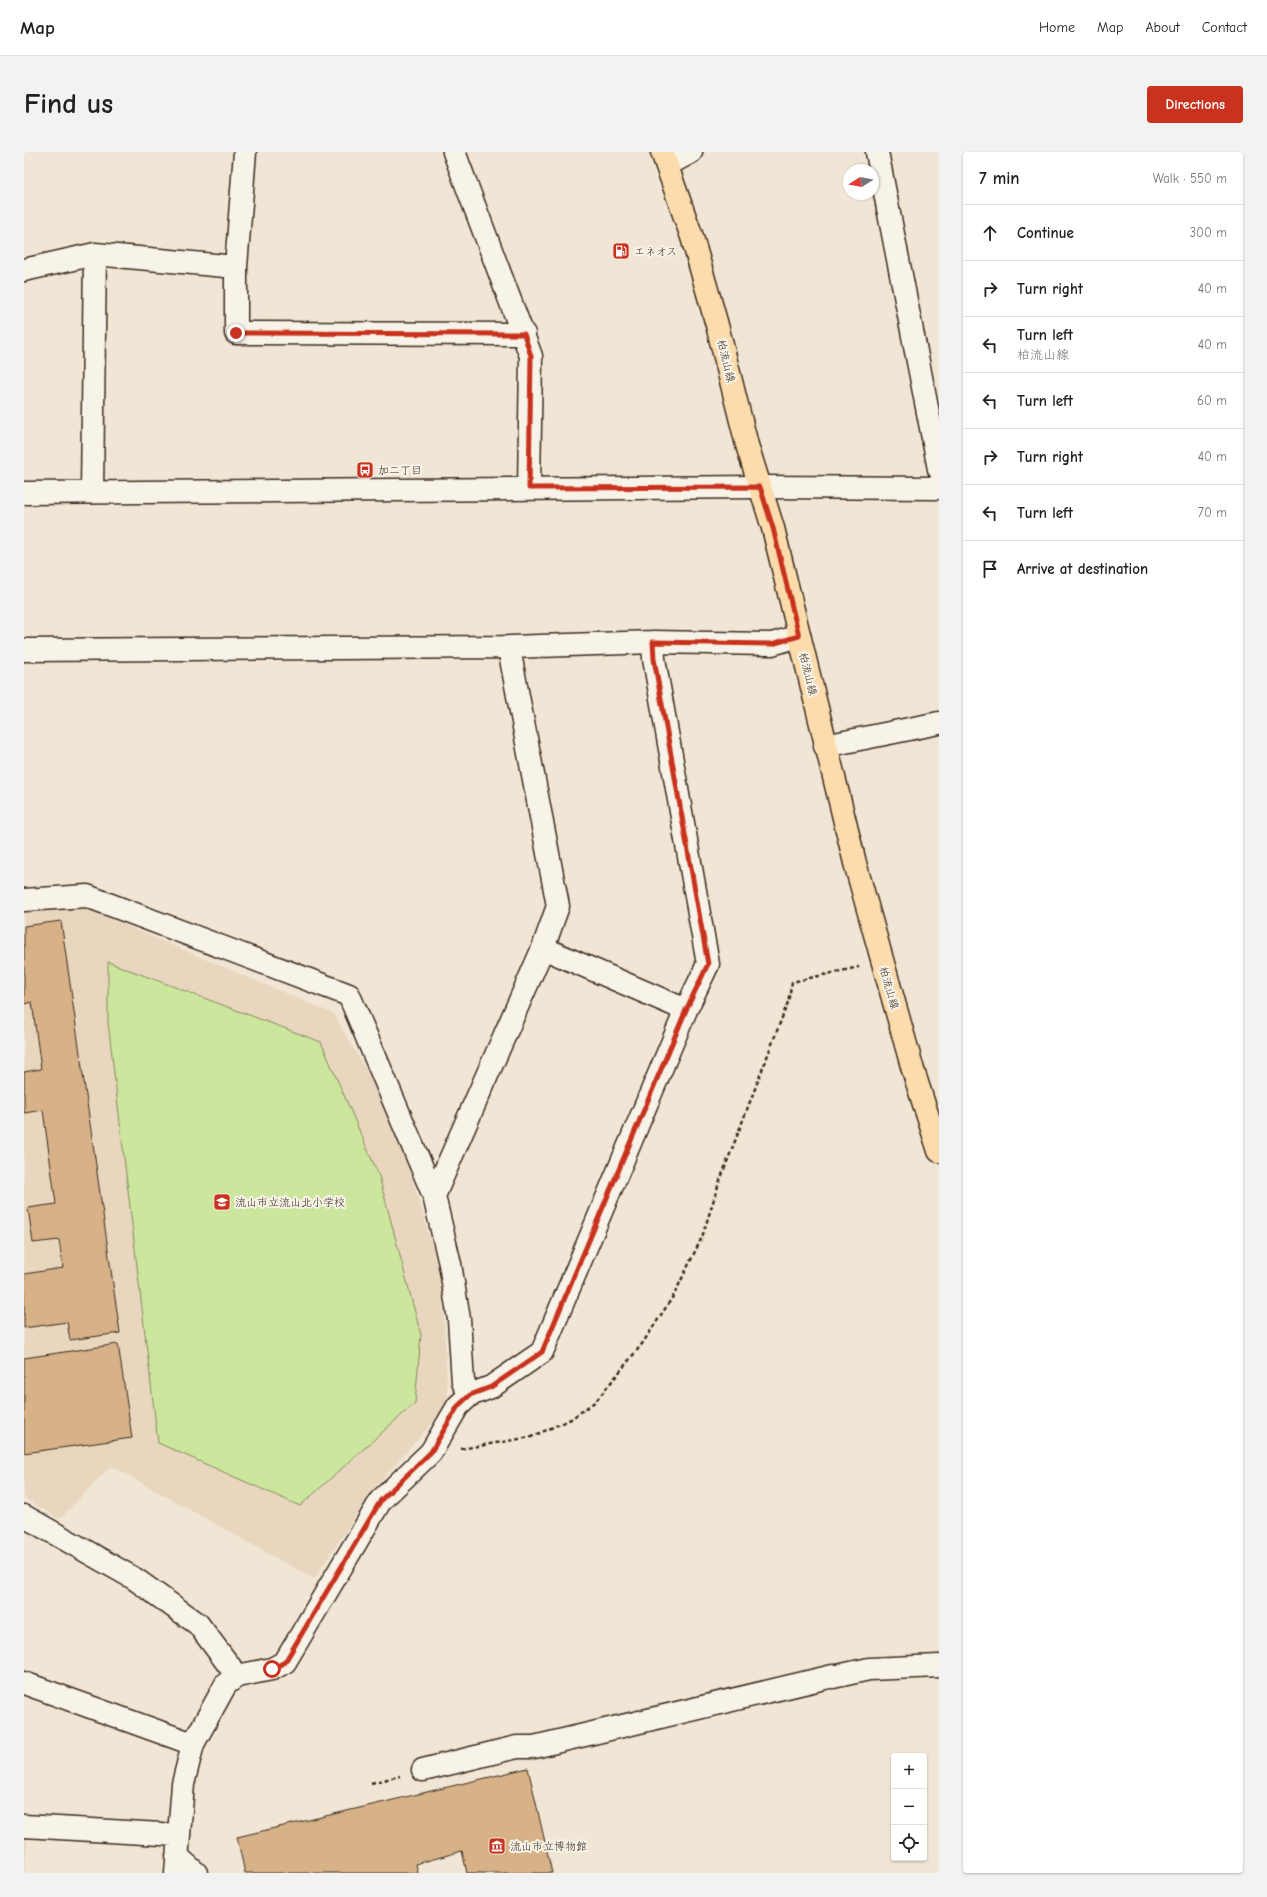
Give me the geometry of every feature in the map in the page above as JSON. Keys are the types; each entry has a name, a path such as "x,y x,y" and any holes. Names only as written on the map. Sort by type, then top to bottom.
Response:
{"main road":[{"name":"柏流山線","path":"664,159 692,237 717,325 747,445 773,528 826,746 882,961 939,1151"}],"street":[{"path":"245,152 236,267 236,333 524,334"},
{"path":"454,152 524,334 531,356 529,488"},
{"path":"664,159 692,154 692,152"},
{"path":"877,152 939,469"},
{"path":"24,270 95,254 236,267"},
{"path":"92,491 95,254"},
{"path":"24,493 92,491 529,488 939,488"},
{"path":"24,650 511,647 653,642 772,644 799,636"},
{"path":"177,1854 183,1784 193,1744 226,1684 237,1676 272,1669 285,1662 381,1500 431,1452 458,1406 470,1395 491,1387 542,1352 686,1010 708,964 654,659 653,642"},
{"path":"434,1196 543,948 558,906 511,658 511,647"},
{"path":"826,746 939,723"},
{"path":"24,900 87,896 349,995 434,1196 450,1264 459,1319 463,1382 470,1395"},
{"path":"543,948 686,1010"},
{"path":"24,1516 135,1579 198,1624 237,1676"},
{"path":"423,1770 517,1747 534,1747 833,1676 834,1678 869,1669 939,1666"},
{"path":"24,1683 193,1744"},
{"path":"24,1826 177,1854 196,1873"}],"path":[{"path":"431,1452 450,1451 531,1437 572,1419 596,1401 642,1344 674,1295 702,1237 719,1183 788,1002 792,982 863,966"},
{"path":"371,1783 423,1770"}],"shaded area":[{"name":"流山市立流山北小学校","path":"78,905 334,1014 397,1125 442,1279 448,1405 375,1487 314,1579 111,1466 60,1519 24,1498 24,911"},
{"path":"24,1837 27,1837 25,1873 24,1873"}],"green space":[{"path":"108,962 321,1042 379,1176 421,1335 415,1403 300,1506 158,1443 108,1022"}],"building":[{"path":"61,921 120,1333 70,1340 67,1322 24,1328 24,1274 63,1268 59,1240 33,1243 28,1208 56,1204 43,1110 24,1113 24,1072 41,1069 32,1002 24,1004 24,926"},
{"path":"118,1344 132,1438 24,1453 24,1358"},
{"path":"528,1768 552,1873 467,1873 462,1851 416,1864 418,1873 245,1873 237,1837"}],"place":[{"name":"エネオス","path":"621,251"},
{"name":"加二丁目","path":"365,470"},
{"name":"流山市立流山北小学校","path":"222,1202"},
{"name":"流山市立博物館","path":"497,1846"}],"route":[{"path":"236,333 524,334 531,356 529,488 760,487 773,528 799,636 772,644 653,642 654,659 708,964 686,1010 542,1352 491,1387 470,1395 458,1406 431,1452 381,1500 318,1609 285,1662 272,1669"}]}
